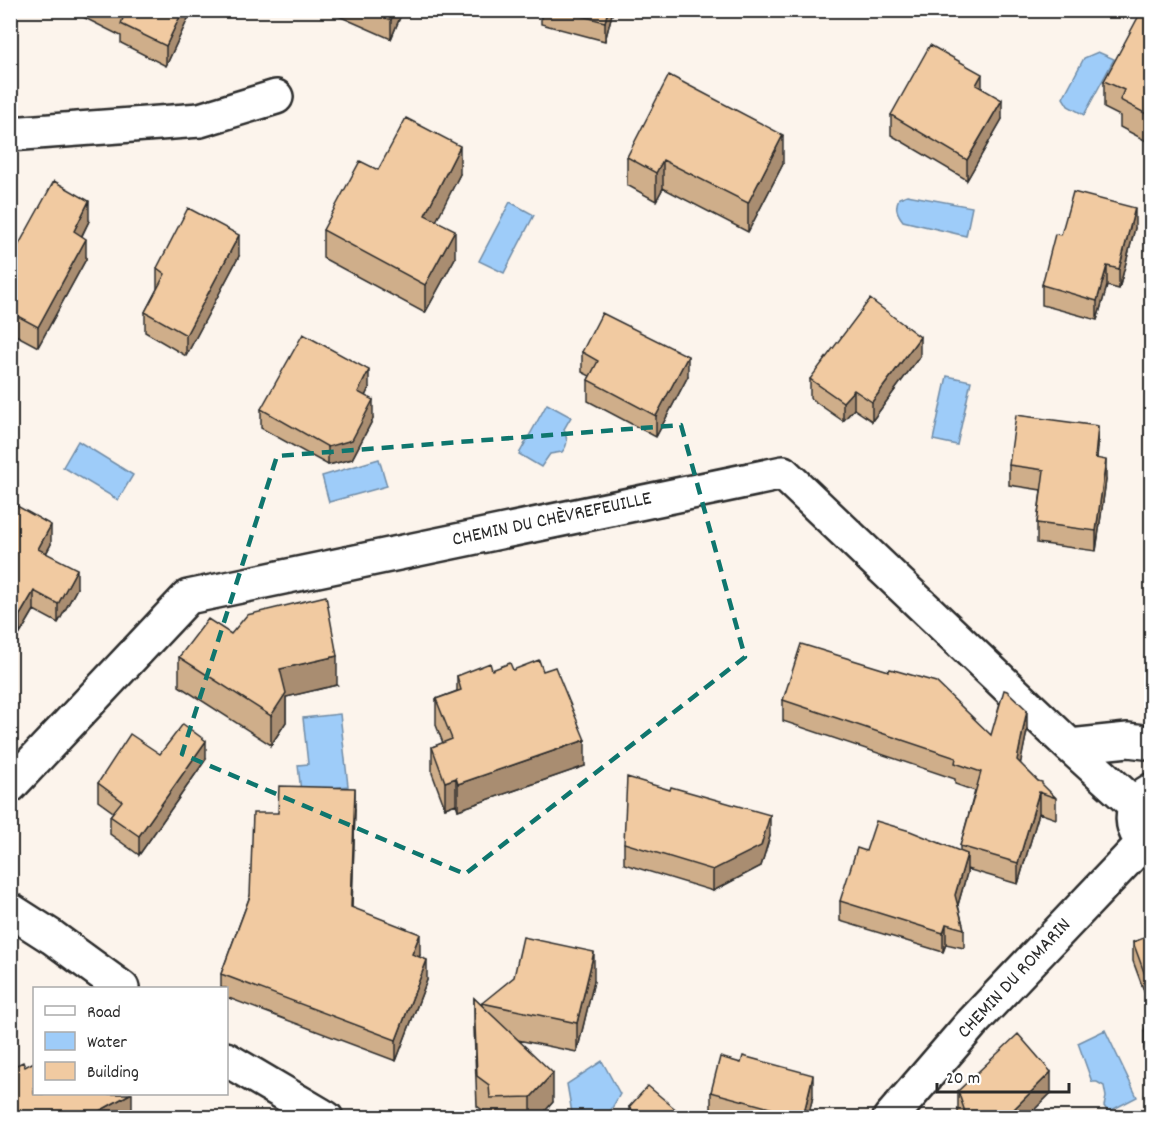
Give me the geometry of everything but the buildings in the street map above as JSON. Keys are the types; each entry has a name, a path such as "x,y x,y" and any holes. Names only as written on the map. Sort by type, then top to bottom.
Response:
{"street":[{"path":"10,134 200,120 276,97"},
{"name":"CHEMIN DU CHÈVREFEUILLE","path":"10,786 188,597 783,473 1070,746 1144,798"},
{"path":"1070,746 1149,737"},
{"path":"1144,798 1133,826 1147,847"},
{"name":"CHEMIN DU ROMARIN","path":"890,1118 971,1024 1147,847"},
{"path":"10,910 52,937 121,987"},
{"path":"228,1060 326,1118"}],"highlighted area":[{"path":"681,425 745,657 465,874 182,754 277,456"}],"water":[{"path":"1098,52 1114,59 1084,115 1068,106 1063,98 1084,58"},
{"path":"907,195 972,207 966,236 903,221 897,210 897,204 899,198"},
{"path":"510,202 534,215 504,273 479,261"},
{"path":"947,376 971,381 957,445 933,440"},
{"path":"547,404 571,417 564,429 566,446 562,452 550,454 541,467 519,454"},
{"path":"78,441 133,475 118,500 63,467"},
{"path":"379,459 387,486 329,502 322,476"},
{"path":"340,714 348,786 301,792 298,765 308,764 303,718"},
{"path":"1105,1030 1137,1097 1108,1112 1104,1106 1106,1097 1104,1086 1092,1082 1078,1043"},
{"path":"602,1061 620,1094 607,1117 582,1117 572,1113 567,1084"}]}
